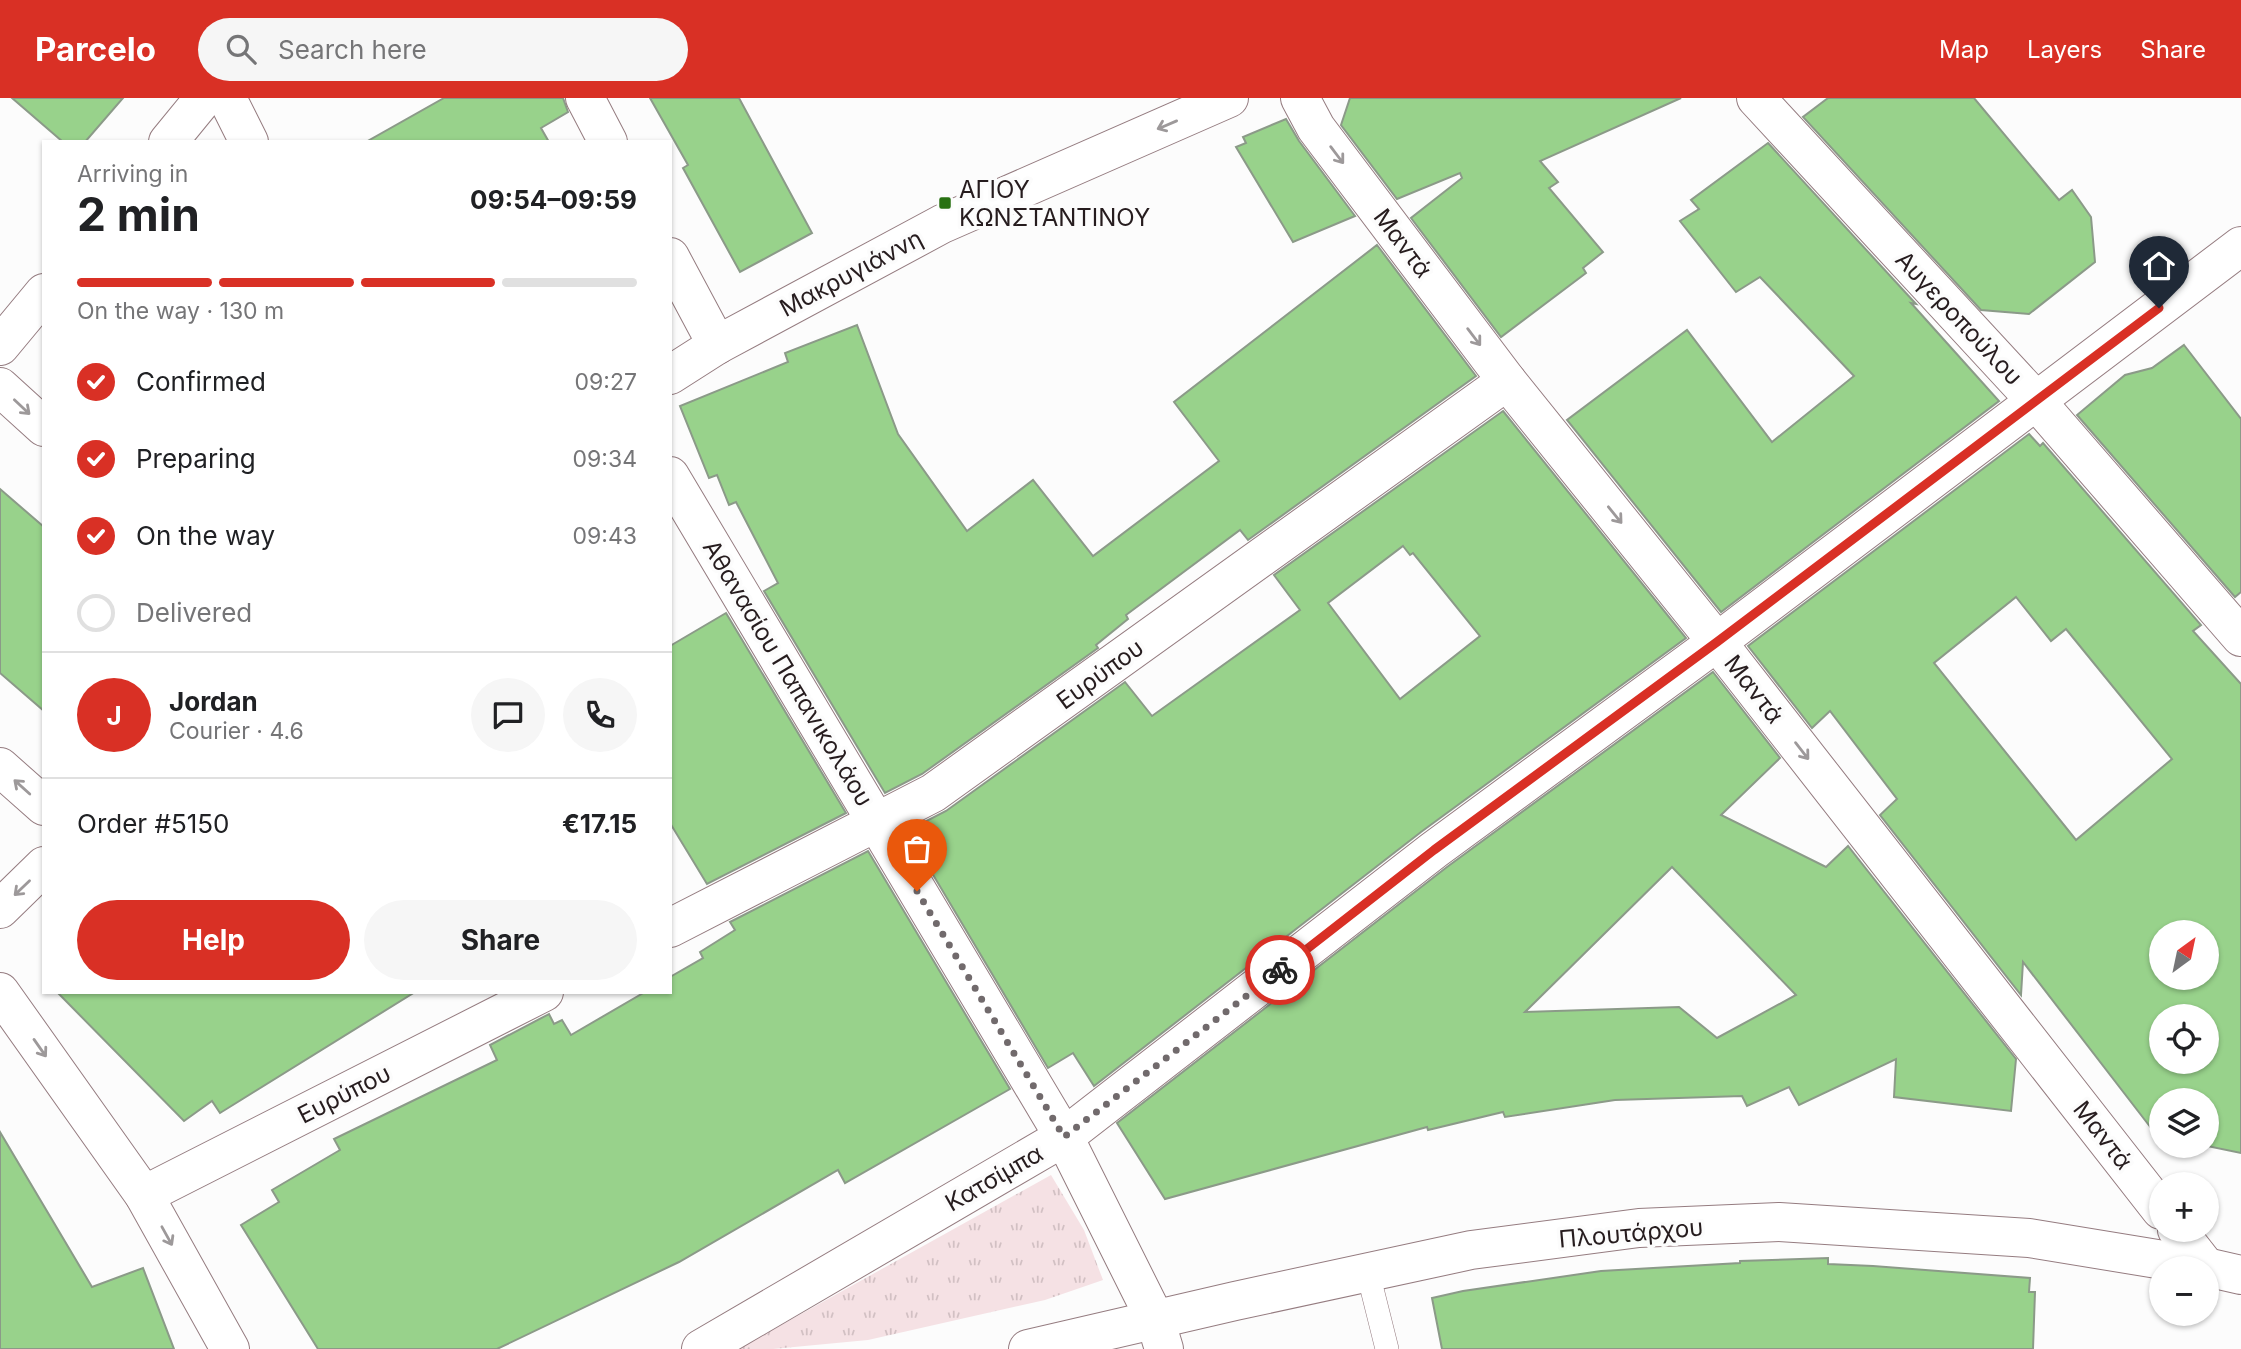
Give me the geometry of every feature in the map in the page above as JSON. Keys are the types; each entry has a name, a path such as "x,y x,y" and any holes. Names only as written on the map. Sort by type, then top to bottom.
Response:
{"street":[{"path":"170,140 204,98"},
{"path":"226,98 248,140"},
{"path":"585,98 607,140"},
{"name":"Μακρυγιάννη","path":"672,374 717,345 942,224 1229,98"},
{"name":"Μαντά","path":"1300,98 1317,128 1507,381 1717,642 2149,1195"},
{"name":"Αυγεροπούλου","path":"1756,98 2037,402 2241,637"},
{"name":"Κατσίμπα","path":"701,1349 1064,1137 1434,850 1717,642 2241,246"},
{"path":"672,261 717,345"},
{"path":"0,346 42,295"},
{"name":"Ευρύπου","path":"672,927 933,793 1507,381"},
{"path":"0,387 42,425"},
{"name":"Αθανασίου Παπανικολάου","path":"672,479 1064,1137 1160,1334"},
{"path":"0,767 42,804"},
{"path":"0,909 42,868"},
{"path":"0,992 144,1195 230,1349"},
{"name":"Ευρύπου","path":"144,1195 540,994"},
{"name":"Πλουτάρχου","path":"1028,1349 1160,1334 1368,1273 1471,1250 1639,1228 1779,1222 2029,1238 2223,1271"},
{"path":"2190,1242 2223,1271"}],"lane":[{"path":"1368,1273 1387,1349"}],"green space":[{"path":"1051,1175 1084,1230 1103,1280 1045,1300 868,1340 773,1349 738,1349"}],"building":[{"path":"12,98 123,98 87,140 61,140"},
{"path":"444,98 563,98 568,112 541,128 548,140 370,140"},
{"path":"650,98 739,98 812,233 740,272 683,168 688,165"},
{"path":"1350,98 1681,98 1540,161 1558,182 1549,188 1603,252 1583,268 1586,273 1501,337 1411,218 1462,178 1460,173 1397,199 1341,125"},
{"path":"1828,98 1974,98 2059,200 2072,190 2091,217 2095,262 2029,314 1981,310 1803,117"},
{"path":"1286,119 1299,141 1355,216 1293,242 1236,147 1246,143 1243,137"},
{"path":"1768,143 1916,304 1911,303 1999,401 1721,612 1567,420 1687,330 1772,442 1854,376 1760,277 1736,292 1680,221 1699,209 1691,200"},
{"path":"1377,245 1476,376 1248,540 1240,530 1126,615 1128,619 1096,645 1098,648 922,774 885,793 764,591 778,583 736,502 729,505 717,475 709,478 680,406 788,362 785,353 857,325 898,434 967,531 1033,480 1093,556 1219,461 1174,402"},
{"path":"2184,345 2241,419 2241,592 2235,597 2077,415 2125,375 2152,368"},
{"path":"1503,411 1686,638 1421,832 1094,1086 1073,1053 1048,1068 907,831 946,811 1125,682 1152,716 1300,610 1274,575","holes":["1403,546 1410,555 1413,553 1480,636 1400,699 1328,603"]},
{"path":"2029,434 2040,446 2043,443 2201,625 2193,631 2241,684 2241,1153 2219,1148 2219,1088 2149,1088 2149,1125 2023,962 2021,995 1880,815 1897,799 1830,711 1812,728 1748,646","holes":["2016,597 2051,641 2066,629 2172,759 2076,840 1934,663"]},
{"path":"0,489 42,525 42,709 0,673"},
{"path":"726,613 846,813 707,884 672,826 672,645"},
{"path":"1713,672 1780,758 1721,815 1826,867 1848,846 2016,1059 2011,1111 1894,1097 1896,1059 1799,1105 1789,1087 1747,1106 1742,1096 1615,1100 1505,1117 1503,1112 1428,1130 1427,1127 1165,1199 1117,1123 1447,867","holes":["1672,867 1796,995 1717,1038 1679,1007 1525,1012"]},
{"path":"868,851 1010,1089 845,1183 838,1170 679,1262 497,1349 318,1349 241,1225 279,1202 272,1190 340,1150 334,1139 497,1060 490,1045 549,1014 554,1024 562,1020 571,1035 642,994 672,994 672,976 703,958 700,952 735,930 730,922"},
{"path":"59,994 412,994 220,1113 212,1101 184,1121"},
{"path":"0,1132 92,1287 143,1268 174,1349 0,1349"},
{"path":"1828,1258 1828,1264 2030,1278 2029,1292 2035,1292 2033,1349 1442,1349 1432,1298 1601,1271"}],"way so far":[{"path":"917,891 1064,1137 1280,970"}],"place":[{"name":"ΑΓΙΟΥ ΚΩΝΣΤΑΝΤΙΝΟΥ","path":"945,203"}],"route":[{"path":"1280,970 1434,850 1717,642 2159,308"}]}
